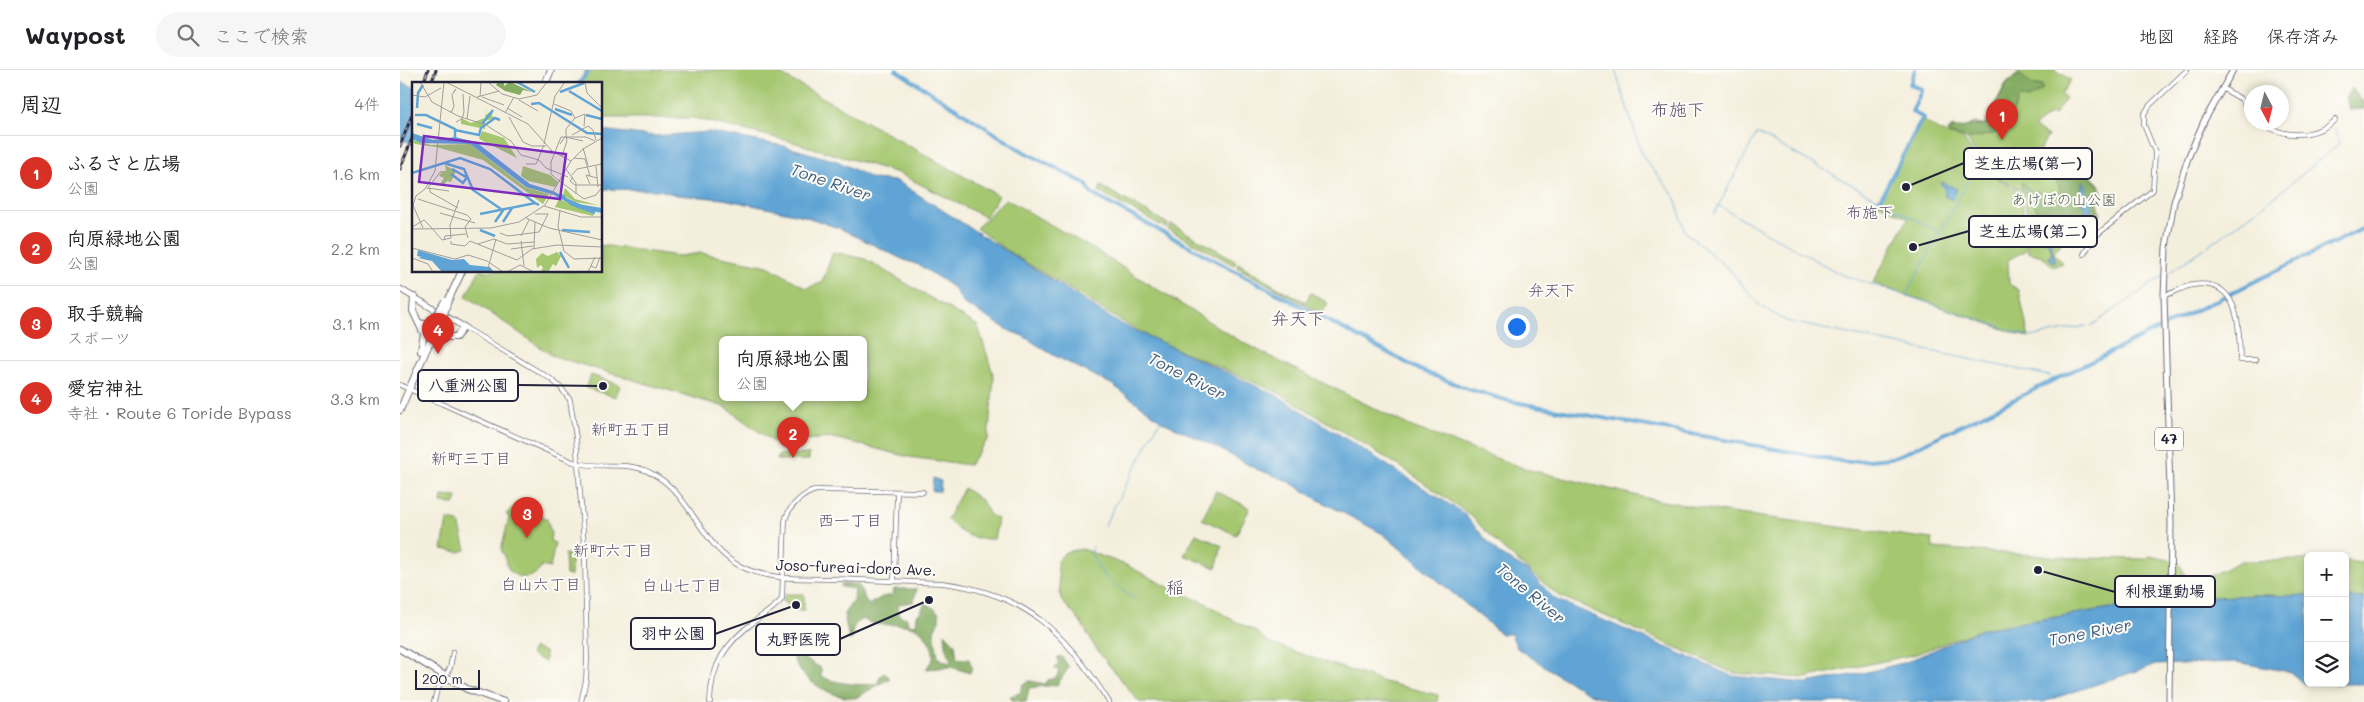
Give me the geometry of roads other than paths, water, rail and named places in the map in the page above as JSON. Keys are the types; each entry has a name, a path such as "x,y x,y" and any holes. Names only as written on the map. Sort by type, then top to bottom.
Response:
{"highway":[{"path":"547,82 553,70"},
{"path":"400,401 404,387 438,321 460,272"},
{"path":"414,297 412,305 424,337 423,352"},
{"path":"418,322 428,325 438,321"},
{"path":"438,321 442,332 449,338"},
{"path":"423,352 436,338 457,336 464,327"},
{"path":"400,410 404,387"},
{"path":"400,649 474,692 504,702"}],"main road":[{"name":"47","path":"2169,702 2171,546 2164,281 2172,213 2190,151 2233,70"},
{"path":"400,289 464,327"}],"street":[{"path":"2084,254 2094,237 2153,190 2155,152 2145,127 2144,114 2150,105 2187,70"},
{"path":"2222,88 2241,98 2244,102"},
{"path":"2274,130 2282,134 2304,134 2320,130 2334,120"},
{"path":"2164,295 2194,284 2208,285 2220,290 2231,302 2238,319 2240,360 2256,360"},
{"path":"464,327 551,379 562,388 570,400 578,464 585,558 587,660 586,680 581,702"},
{"name":"Joso-fureai-doro Ave.","path":"404,387 578,464 633,467 652,473 675,491 711,542 724,555 750,571 783,578 894,581 962,586 993,594 1014,603 1043,621 1068,643 1086,664 1109,702"},
{"path":"710,702 713,677 726,648 734,638 778,604 783,596 786,518 788,511 805,495 820,490 923,492"},
{"path":"894,581 897,492"},
{"path":"434,702 436,693 450,668 453,652"}],"water":[{"path":"400,82 412,86 412,143 400,139"},
{"name":"Tone River","path":"602,130 653,136 709,132 784,146 837,161 873,179 897,181 1117,322 1280,397 1463,513 1498,553 1529,572 1555,599 1732,676 1806,683 1863,673 1906,662 1982,629 2179,599 2255,595 2304,596 2304,684 2290,672 2236,662 2155,665 2043,702 1614,702 1590,694 1517,648 1511,634 1501,634 1383,534 1317,499 1286,480 1256,469 1216,447 1163,422 1113,385 1053,355 963,303 954,288 919,265 904,260 841,229 804,216 723,199 677,195 659,190 602,189"},
{"path":"2082,180 2086,184 2092,204 2091,210 2085,216 2086,211 2082,203"},
{"path":"1941,182 1957,189 1953,200 1945,197 1945,187 1941,185"},
{"path":"2041,228 2058,229 2066,233 2045,229 2040,231"},
{"path":"2048,235 2053,241 2051,244 2055,261 2053,263 2049,258 2052,251 2047,241 2043,241 2041,236"},
{"path":"933,478 941,481 940,491 932,491"},
{"path":"2349,597 2364,598 2364,684 2349,684"}],"waterway":[{"path":"580,82 590,70"},
{"path":"896,70 1021,150 1086,184 1091,193 1099,198 1420,370 1468,389 1509,401 1846,462 1891,458 1907,452 2364,228"},
{"path":"1615,70 1643,157 1675,197 1685,232 1730,270 1760,306 1786,321 2050,376"},
{"path":"1915,70 1910,85 1922,89 1912,112 1924,118"},
{"path":"1879,201 1921,121"},
{"path":"2001,131 2010,121"},
{"path":"2316,162 2339,144 2335,129"},
{"path":"1714,214 1757,133 1940,233"},
{"path":"2263,206 2315,164"},
{"path":"1906,295 1976,166"},
{"path":"1717,205 1840,274 1938,306"},
{"path":"2208,246 2261,207"},
{"path":"2167,274 2205,248"},
{"path":"2091,326 2163,276"},
{"path":"1941,307 2004,328"},
{"path":"2031,337 2086,326"},
{"path":"2007,329 2029,337"},
{"path":"1104,526 1161,419"},
{"path":"1093,547 1091,554 1103,575 1136,601"}],"railway":[{"path":"424,82 428,70"},
{"path":"432,82 436,70"},
{"path":"400,146 412,115"},
{"path":"400,169 412,139"}],"place":[{"name":"ふるさと広場","path":"2002,140"},
{"name":"芝生広場(第一)","path":"1906,187"},
{"name":"芝生広場(第二)","path":"1913,247"},
{"name":"愛宕神社","path":"438,354"},
{"name":"八重洲公園","path":"603,386"},
{"name":"向原緑地公園","path":"793,458"},
{"name":"取手競輪","path":"527,538"},
{"name":"利根運動場","path":"2038,570"},
{"name":"丸野医院","path":"929,600"},
{"name":"羽中公園","path":"796,605"}],"district":[{"name":"布施下","path":"1678,110"},
{"name":"布施下","path":"1870,212"},
{"name":"弁天下","path":"1552,290"},
{"name":"弁天下","path":"1298,319"},
{"name":"新町五丁目","path":"631,429"},
{"name":"新町三丁目","path":"471,458"},
{"name":"西一丁目","path":"850,520"},
{"name":"新町六丁目","path":"613,550"},
{"name":"白山六丁目","path":"541,584"},
{"name":"白山七丁目","path":"682,585"},
{"name":"稲","path":"1175,588"}],"park label":[{"name":"あけぼの山公園","path":"2064,200"}]}
